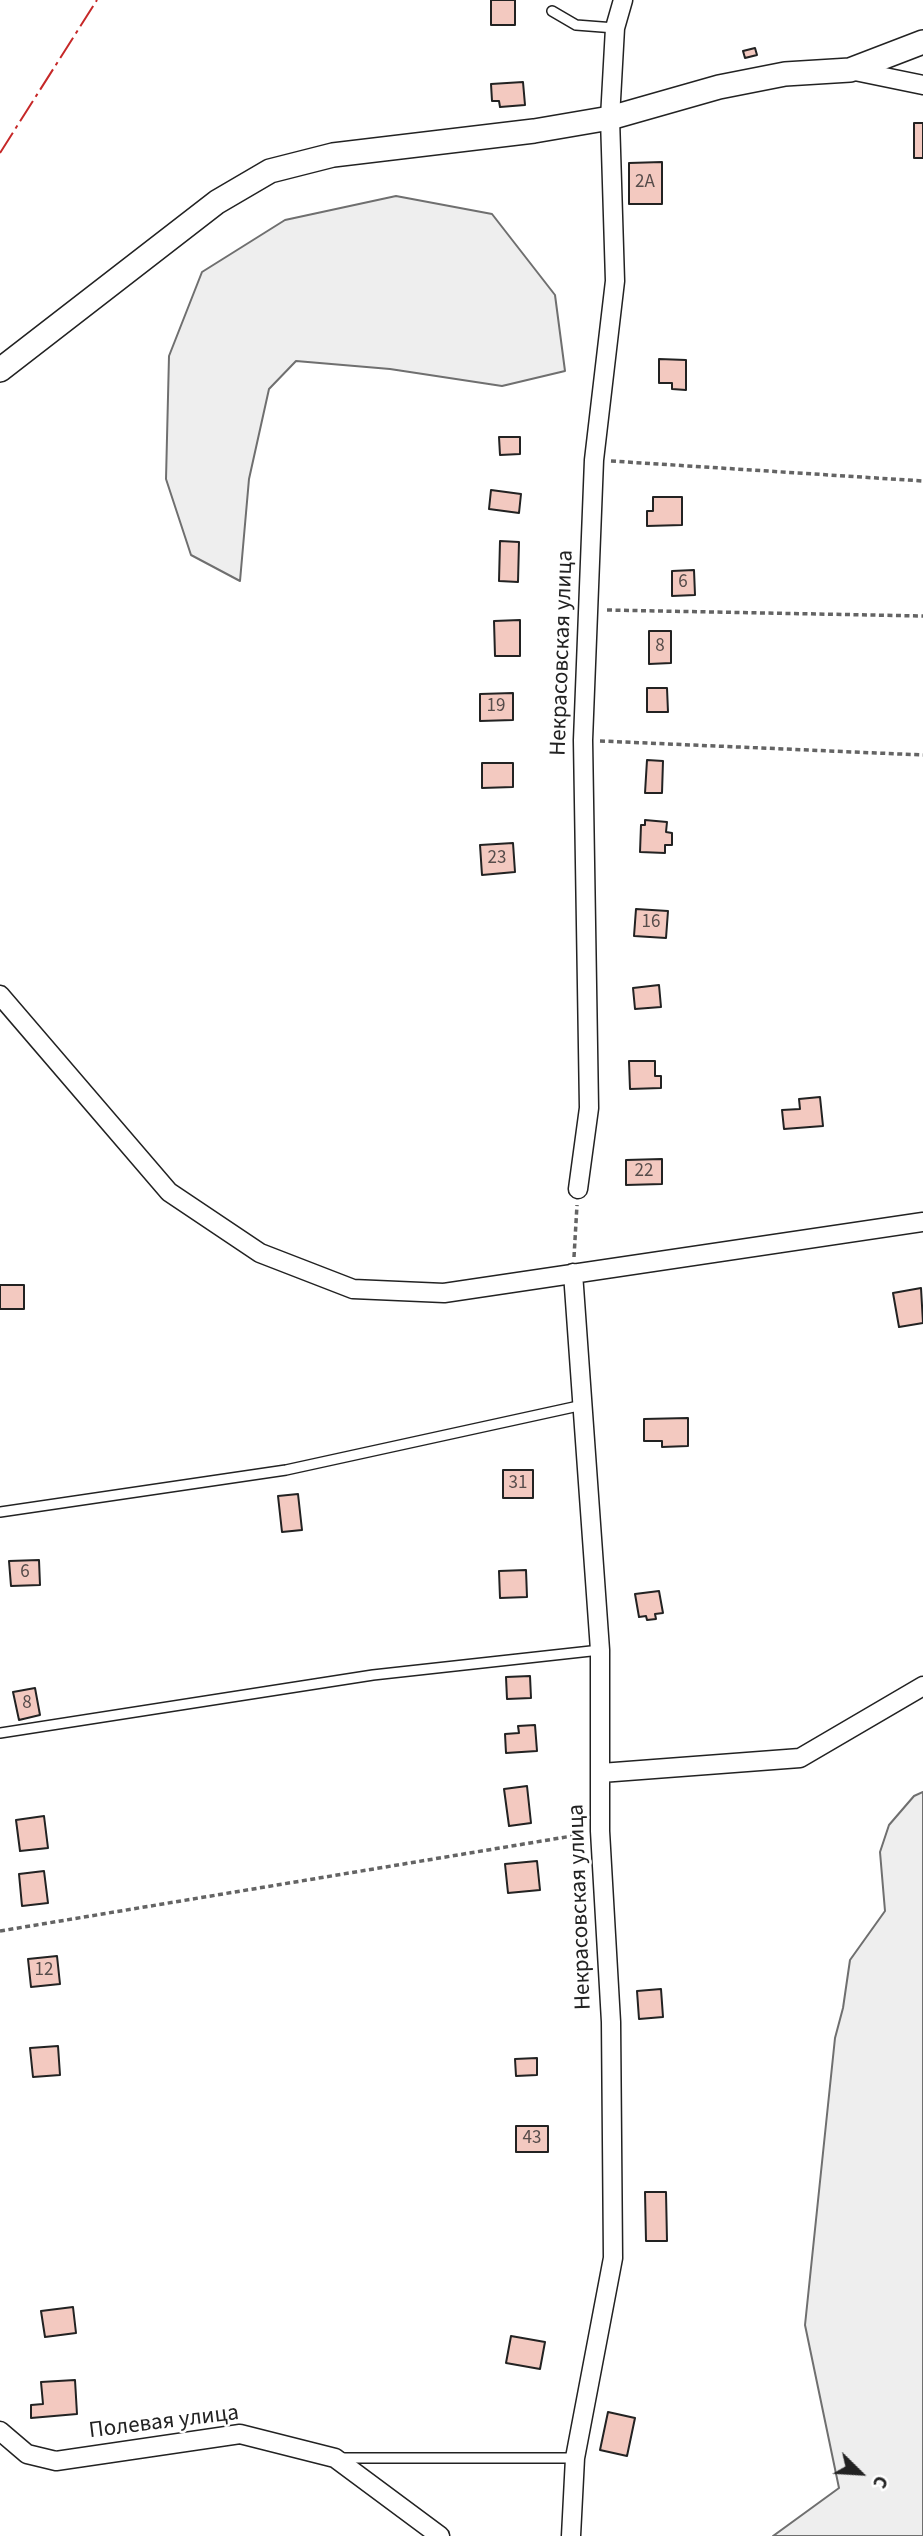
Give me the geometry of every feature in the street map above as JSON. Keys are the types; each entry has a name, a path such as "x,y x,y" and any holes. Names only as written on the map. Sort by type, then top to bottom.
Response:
{"street":[{"name":"Некрасовская улица","path":"578,1189 589,1108 583,740 594,460 615,281 610,118 615,29 623,0"},
{"path":"850,70 923,41"},
{"path":"0,370 217,202 270,171 333,155 534,131 610,118 719,87 785,74 850,70 923,85"},
{"path":"0,995 169,1192 260,1253 353,1289 444,1293 923,1222"},
{"name":"Некрасовская улица","path":"571,2536 575,2458 613,2258 611,2022 600,1831 600,1650 573,1273"},
{"path":"601,1773 800,1758 923,1686"},
{"name":"Полевая улица","path":"0,2431 27,2454 56,2461 240,2434 335,2458 440,2536"}],"lane":[{"path":"552,11 576,25 615,29"},
{"path":"0,1512 286,1470 583,1404"},
{"path":"0,1733 373,1675 600,1650"},
{"path":"335,2458 575,2458"}],"path":[{"path":"594,460 923,481"},
{"path":"590,610 923,616"},
{"path":"583,740 923,755"},
{"path":"573,1273 578,1189"},
{"path":"0,1931 600,1831"}],"shaded area":[{"path":"396,196 492,214 555,295 565,371 502,386 390,369 296,361 269,389 249,479 240,581 191,555 166,479 169,356 202,272 285,220"},
{"path":"923,1792 923,2536 773,2536 839,2488 805,2325 835,2038 843,2008 850,1960 885,1911 880,1852 889,1825 914,1796"}],"building":[{"path":"491,0 515,0 515,25 491,25"},
{"path":"755,48 757,55 745,58 743,51"},
{"path":"523,82 525,105 500,107 499,101 492,101 491,84"},
{"path":"914,123 923,123 923,158 914,158"},
{"path":"662,162 662,204 629,204 629,163"},
{"path":"659,359 686,360 686,390 672,389 672,383 659,383"},
{"path":"499,437 520,437 520,454 500,455"},
{"path":"491,490 521,494 519,513 489,509"},
{"path":"653,497 682,497 682,525 647,526 647,511 653,511"},
{"path":"500,541 519,542 518,582 499,581"},
{"path":"694,570 695,595 672,596 672,571"},
{"path":"520,620 520,656 495,656 494,621"},
{"path":"649,631 671,631 671,663 649,664"},
{"path":"647,688 667,688 668,712 647,712"},
{"path":"513,693 513,720 480,721 480,694"},
{"path":"647,760 663,761 662,793 645,793"},
{"path":"482,763 513,763 513,787 482,788"},
{"path":"645,820 667,822 666,832 672,833 672,845 665,845 665,853 640,852 641,825 645,825"},
{"path":"513,843 515,872 482,875 480,845"},
{"path":"636,909 668,911 666,938 634,936"},
{"path":"659,985 661,1007 635,1009 633,988"},
{"path":"629,1061 655,1061 655,1076 661,1076 661,1088 630,1089"},
{"path":"820,1097 823,1126 784,1129 782,1110 800,1109 799,1099"},
{"path":"662,1159 662,1184 626,1185 626,1160"},
{"path":"0,1285 24,1285 24,1309 0,1309"},
{"path":"921,1288 923,1323 899,1327 893,1293"},
{"path":"688,1418 688,1446 662,1447 662,1441 644,1441 644,1419"},
{"path":"503,1470 533,1470 533,1498 503,1498"},
{"path":"298,1494 302,1530 282,1532 278,1496"},
{"path":"39,1560 40,1585 11,1586 9,1561"},
{"path":"526,1570 527,1597 500,1598 499,1571"},
{"path":"659,1591 663,1613 655,1614 656,1619 639,1617 635,1594"},
{"path":"530,1676 531,1698 507,1699 506,1677"},
{"path":"35,1688 40,1715 19,1720 13,1692"},
{"path":"535,1725 537,1751 506,1753 505,1734 519,1733 518,1726"},
{"path":"527,1786 531,1823 509,1826 504,1789"},
{"path":"44,1816 48,1848 20,1851 16,1820"},
{"path":"537,1861 540,1890 508,1893 505,1864"},
{"path":"44,1871 48,1903 22,1906 19,1874"},
{"path":"57,1956 60,1984 31,1987 28,1959"},
{"path":"661,1989 663,2017 639,2019 637,1991"},
{"path":"58,2046 60,2075 33,2077 30,2048"},
{"path":"537,2058 537,2075 516,2076 515,2059"},
{"path":"516,2126 548,2126 548,2152 516,2152"},
{"path":"645,2192 666,2192 667,2241 646,2241"},
{"path":"73,2307 76,2333 45,2337 41,2311"},
{"path":"511,2336 545,2342 540,2369 506,2363"},
{"path":"75,2380 77,2414 31,2418 31,2405 43,2404 41,2382"},
{"path":"608,2412 635,2418 627,2456 600,2450"}],"power":[{"path":"0,153 97,0"}]}
